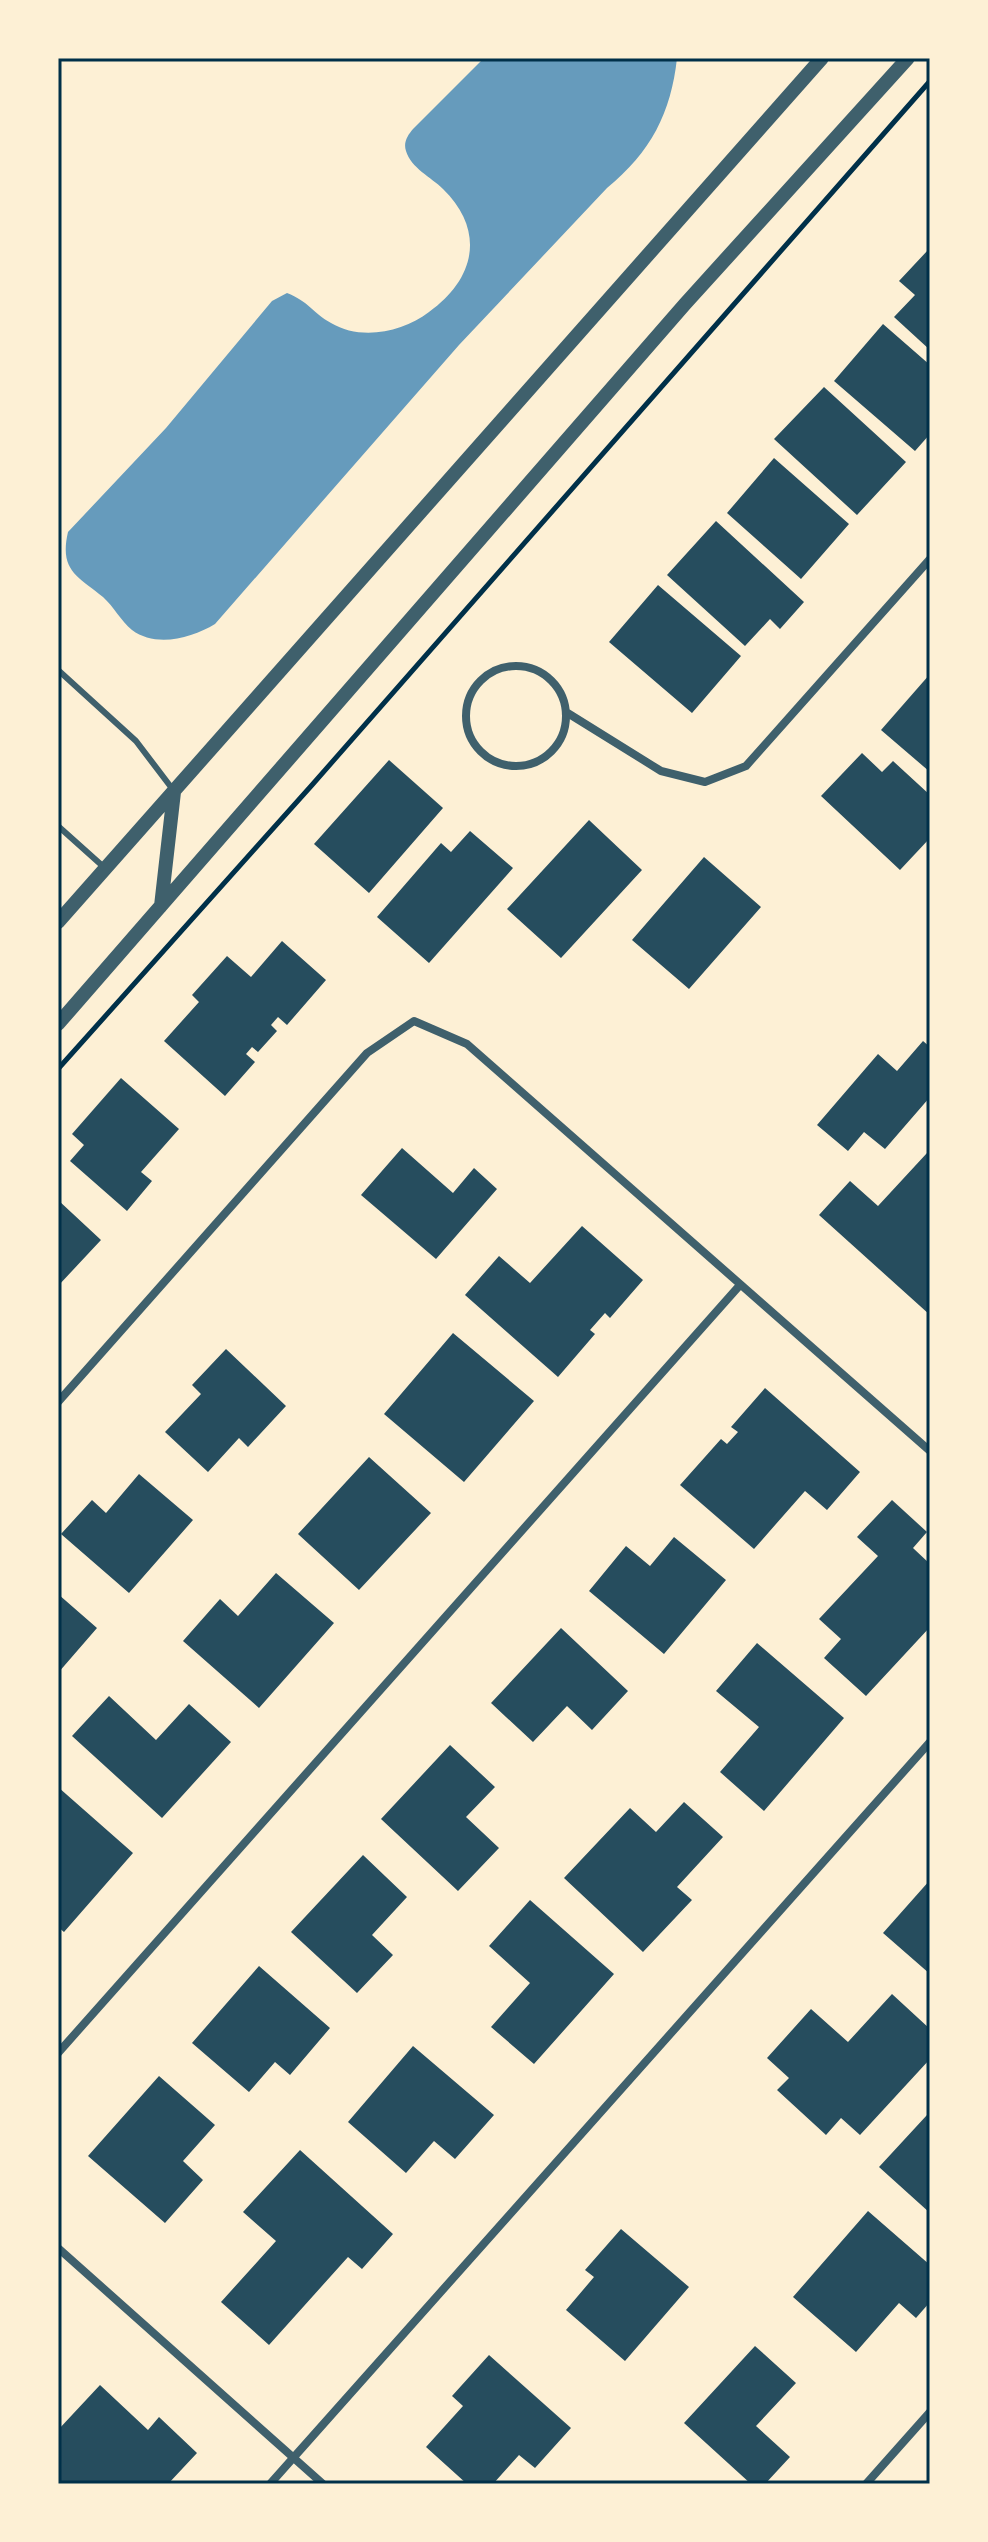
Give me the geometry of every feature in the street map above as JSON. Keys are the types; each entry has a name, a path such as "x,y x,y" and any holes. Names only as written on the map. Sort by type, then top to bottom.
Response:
{"street":[{"path":"58,922 822,58"},
{"path":"58,1024 685,304 908,58"},
{"path":"566,712 564,730 557,745 544,758 528,765 502,764 480,752 470,737 466,720 467,703 475,687 488,675 504,668 521,666 537,671 551,681 561,695 566,712 661,771 705,782 746,766 930,559"},
{"path":"161,906 174,791"},
{"path":"58,1402 367,1053 414,1021 467,1044 930,1451"},
{"path":"58,2053 740,1285"},
{"path":"270,2484 930,1742"},
{"path":"58,2248 323,2484"},
{"path":"866,2484 930,2412"}],"lane":[{"path":"58,670 136,741 174,791"},
{"path":"58,826 106,869"}],"path":[{"path":"58,1069 323,773 930,81"}],"water":[{"path":"484,58 677,58 664,114 636,160 459,345 215,624 185,637 163,640 152,639 132,630 103,597 73,571 66,556 68,532 166,428 272,301 287,293 343,329 368,333 407,325 445,299 465,270 470,238 457,205 412,162 405,148 413,129"}],"building":[{"path":"928,250 930,350 894,317 915,295 899,281"},
{"path":"883,324 930,365 930,434 915,451 834,381"},
{"path":"824,387 906,462 857,515 774,439"},
{"path":"774,458 849,524 801,579 727,513"},
{"path":"716,521 804,602 780,629 770,619 745,646 667,575"},
{"path":"658,585 741,656 692,713 609,642"},
{"path":"930,674 930,772 881,730"},
{"path":"862,753 882,772 893,761 930,795 930,838 900,870 821,796"},
{"path":"389,760 443,808 369,893 314,844"},
{"path":"589,820 642,870 561,958 507,909"},
{"path":"470,831 513,868 429,963 377,917 441,843 451,852"},
{"path":"704,857 761,907 689,989 632,940"},
{"path":"282,941 326,980 287,1025 278,1017 271,1025 277,1031 258,1052 252,1047 246,1054 255,1062 225,1096 164,1041 199,1002 192,995 227,956 251,977"},
{"path":"923,1041 930,1047 930,1097 885,1149 864,1132 848,1151 817,1125 878,1054 897,1071"},
{"path":"121,1078 179,1129 141,1172 152,1181 127,1211 70,1161 84,1145 72,1134"},
{"path":"402,1148 453,1193 474,1168 497,1189 436,1259 361,1195"},
{"path":"927,1153 930,1156 930,1315 819,1215 850,1181 878,1206"},
{"path":"58,1200 101,1240 58,1286"},
{"path":"582,1226 643,1280 610,1318 605,1313 590,1330 595,1334 558,1377 465,1295 499,1256 530,1283"},
{"path":"453,1333 534,1401 464,1482 384,1414"},
{"path":"226,1349 286,1406 248,1447 239,1438 208,1472 165,1432 201,1394 192,1385"},
{"path":"765,1388 860,1472 827,1510 805,1491 754,1549 680,1485 721,1439 727,1444 738,1432 731,1427"},
{"path":"369,1457 431,1513 359,1590 298,1534"},
{"path":"139,1474 193,1520 129,1593 61,1534 92,1500 106,1513"},
{"path":"892,1500 927,1532 913,1548 930,1564 930,1627 866,1696 824,1658 841,1639 819,1619 878,1556 857,1537"},
{"path":"674,1537 726,1580 664,1654 589,1591 626,1546 650,1566"},
{"path":"276,1573 334,1623 259,1708 183,1641 220,1599 238,1616"},
{"path":"58,1594 97,1628 58,1673"},
{"path":"561,1628 628,1691 592,1730 567,1706 533,1742 491,1703"},
{"path":"757,1643 844,1718 764,1811 720,1772 759,1727 716,1691"},
{"path":"109,1696 156,1740 189,1704 231,1742 162,1818 72,1736"},
{"path":"450,1745 495,1787 466,1817 499,1848 458,1891 381,1819"},
{"path":"58,1787 133,1853 64,1932 58,1927"},
{"path":"684,1802 723,1837 677,1887 692,1900 643,1952 564,1878 630,1808 656,1832"},
{"path":"363,1855 407,1897 372,1935 393,1955 357,1993 291,1932"},
{"path":"930,1880 930,1974 883,1933"},
{"path":"530,1900 614,1974 534,2064 491,2027 530,1983 489,1946"},
{"path":"259,1966 330,2028 290,2075 275,2062 249,2092 192,2043"},
{"path":"892,1994 930,2029 930,2059 860,2135 841,2118 826,2135 777,2090 789,2078 767,2058 811,2009 848,2042"},
{"path":"413,2046 494,2115 455,2159 434,2141 406,2173 348,2122"},
{"path":"159,2076 215,2125 183,2161 203,2180 165,2223 88,2156"},
{"path":"927,2115 930,2117 930,2213 879,2167"},
{"path":"300,2150 393,2234 362,2269 348,2257 269,2345 221,2302 276,2241 243,2212"},
{"path":"868,2211 930,2265 930,2302 916,2318 899,2303 856,2352 793,2297"},
{"path":"621,2229 689,2287 625,2361 566,2310 594,2277 585,2270"},
{"path":"755,2346 796,2383 756,2426 790,2457 765,2484 751,2484 684,2423"},
{"path":"489,2355 571,2428 535,2468 519,2455 493,2484 467,2484 426,2447 463,2406 452,2396"},
{"path":"100,2385 148,2430 159,2417 197,2453 168,2484 58,2484 58,2430"}]}
